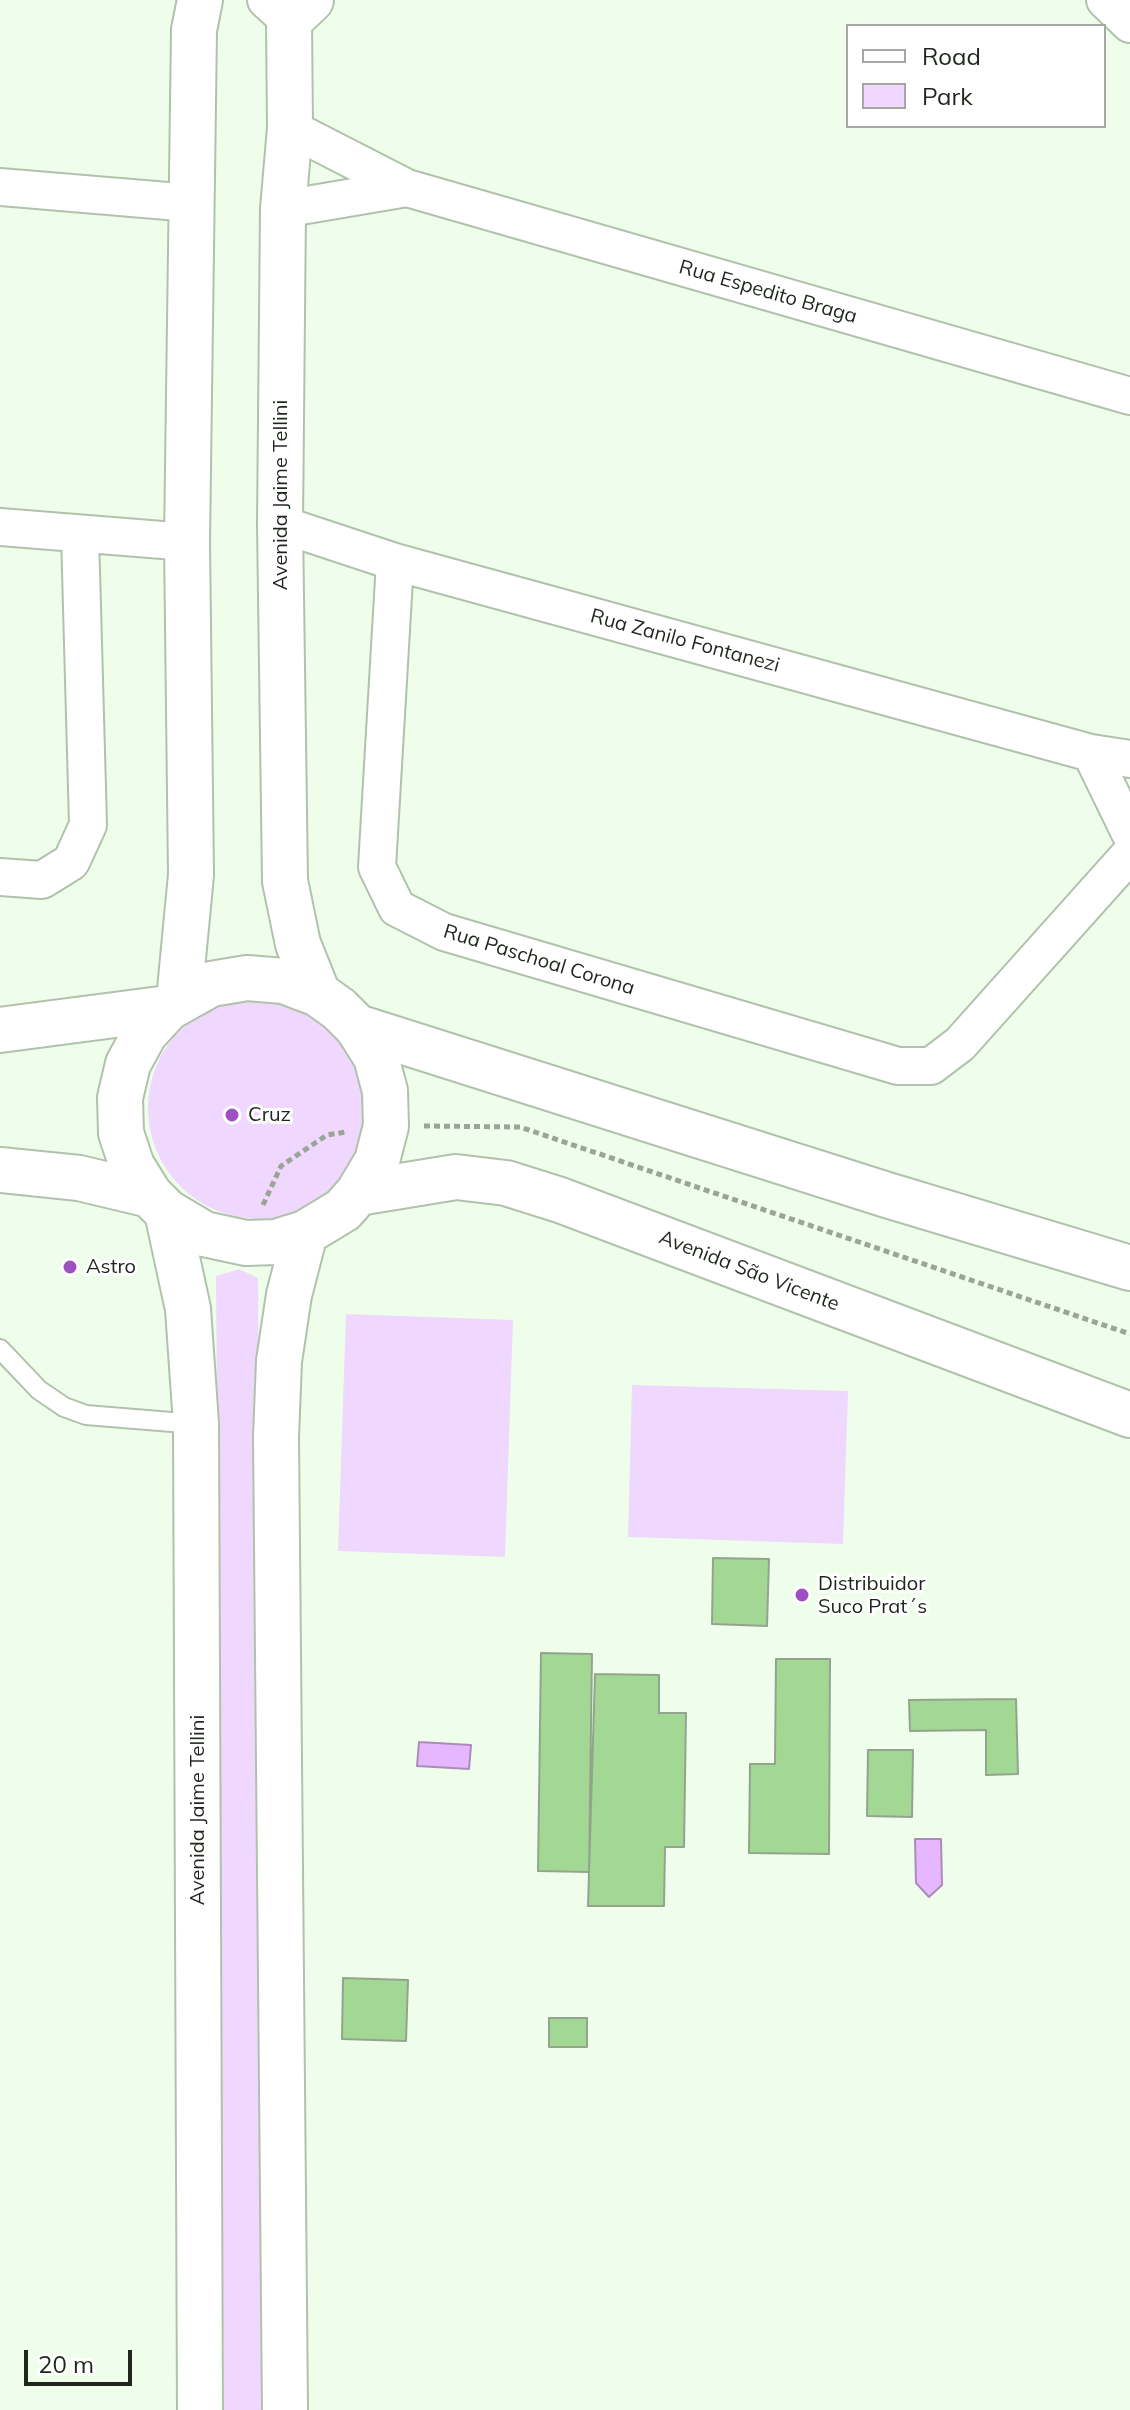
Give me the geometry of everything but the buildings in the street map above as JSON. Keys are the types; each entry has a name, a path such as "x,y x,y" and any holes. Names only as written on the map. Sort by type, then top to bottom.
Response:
{"main road":[{"path":"173,1004 191,875 187,542 194,30 200,0"},
{"name":"Avenida Jaime Tellini","path":"289,7 290,128 283,209 280,524 285,881 298,944 318,994"},
{"path":"0,1170 79,1178 158,1204 204,1234 246,1243 276,1242 305,1233 343,1210 358,1193 377,1161 386,1126 385,1091 376,1057 357,1027 318,994 284,981 247,978 211,984 173,1004 145,1033 128,1064 120,1098 121,1133 132,1166 158,1204"},
{"path":"0,1030 173,1004"},
{"path":"357,1027 887,1195 1130,1268"},
{"name":"Avenida São Vicente","path":"358,1193 456,1177 506,1183 574,1205 1130,1415"},
{"name":"Avenida Jaime Tellini","path":"158,1204 188,1309 196,1424 200,2410"},
{"path":"285,2410 276,1437 281,1348 289,1295 305,1233"}],"street":[{"path":"1105,0 1130,24"},
{"name":"Rua Espedito Braga","path":"290,128 407,188 1130,396"},
{"path":"0,187 191,203"},
{"name":"Rua Espedito Braga","path":"283,209 407,188"},
{"name":"Rua Zanilo Fontanezi","path":"280,524 395,562 1091,753 1130,759"},
{"path":"0,527 187,542"},
{"path":"0,877 42,880 71,862 88,825 80,534"},
{"name":"Rua Paschoal Corona","path":"395,562 377,867 397,908 444,932 898,1066 931,1066 960,1044 1130,854"},
{"path":"1091,753 1130,833"}],"lane":[{"path":"0,1349 39,1390 64,1407 86,1415 196,1424"}],"path":[{"path":"246,1243 281,1166 327,1135 386,1126 520,1127 1130,1334"}],"green space":[{"path":"259,997 281,999 301,1006 321,1016 337,1030 351,1046 361,1066 368,1086 368,1130 361,1150 351,1170 337,1186 321,1200 301,1210 281,1217 259,1219 237,1217 217,1210 197,1200 181,1186 167,1170 157,1150 150,1130 148,1108 150,1086 157,1066 167,1046 181,1030 197,1016 217,1006 237,999"},
{"path":"239,1269 258,1278 264,2410 224,2410 216,1276"},
{"path":"346,1314 513,1320 505,1557 338,1551"},
{"path":"632,1385 848,1391 843,1544 628,1537"}],"shaded area":[{"path":"419,1742 471,1745 469,1769 417,1766"},
{"path":"915,1839 941,1839 942,1885 929,1897 916,1883"}],"place":[{"name":"Cruz","path":"232,1115"},
{"name":"Astro","path":"70,1267"},
{"name":"Distribuidor Suco Prat´s","path":"802,1595"}]}
